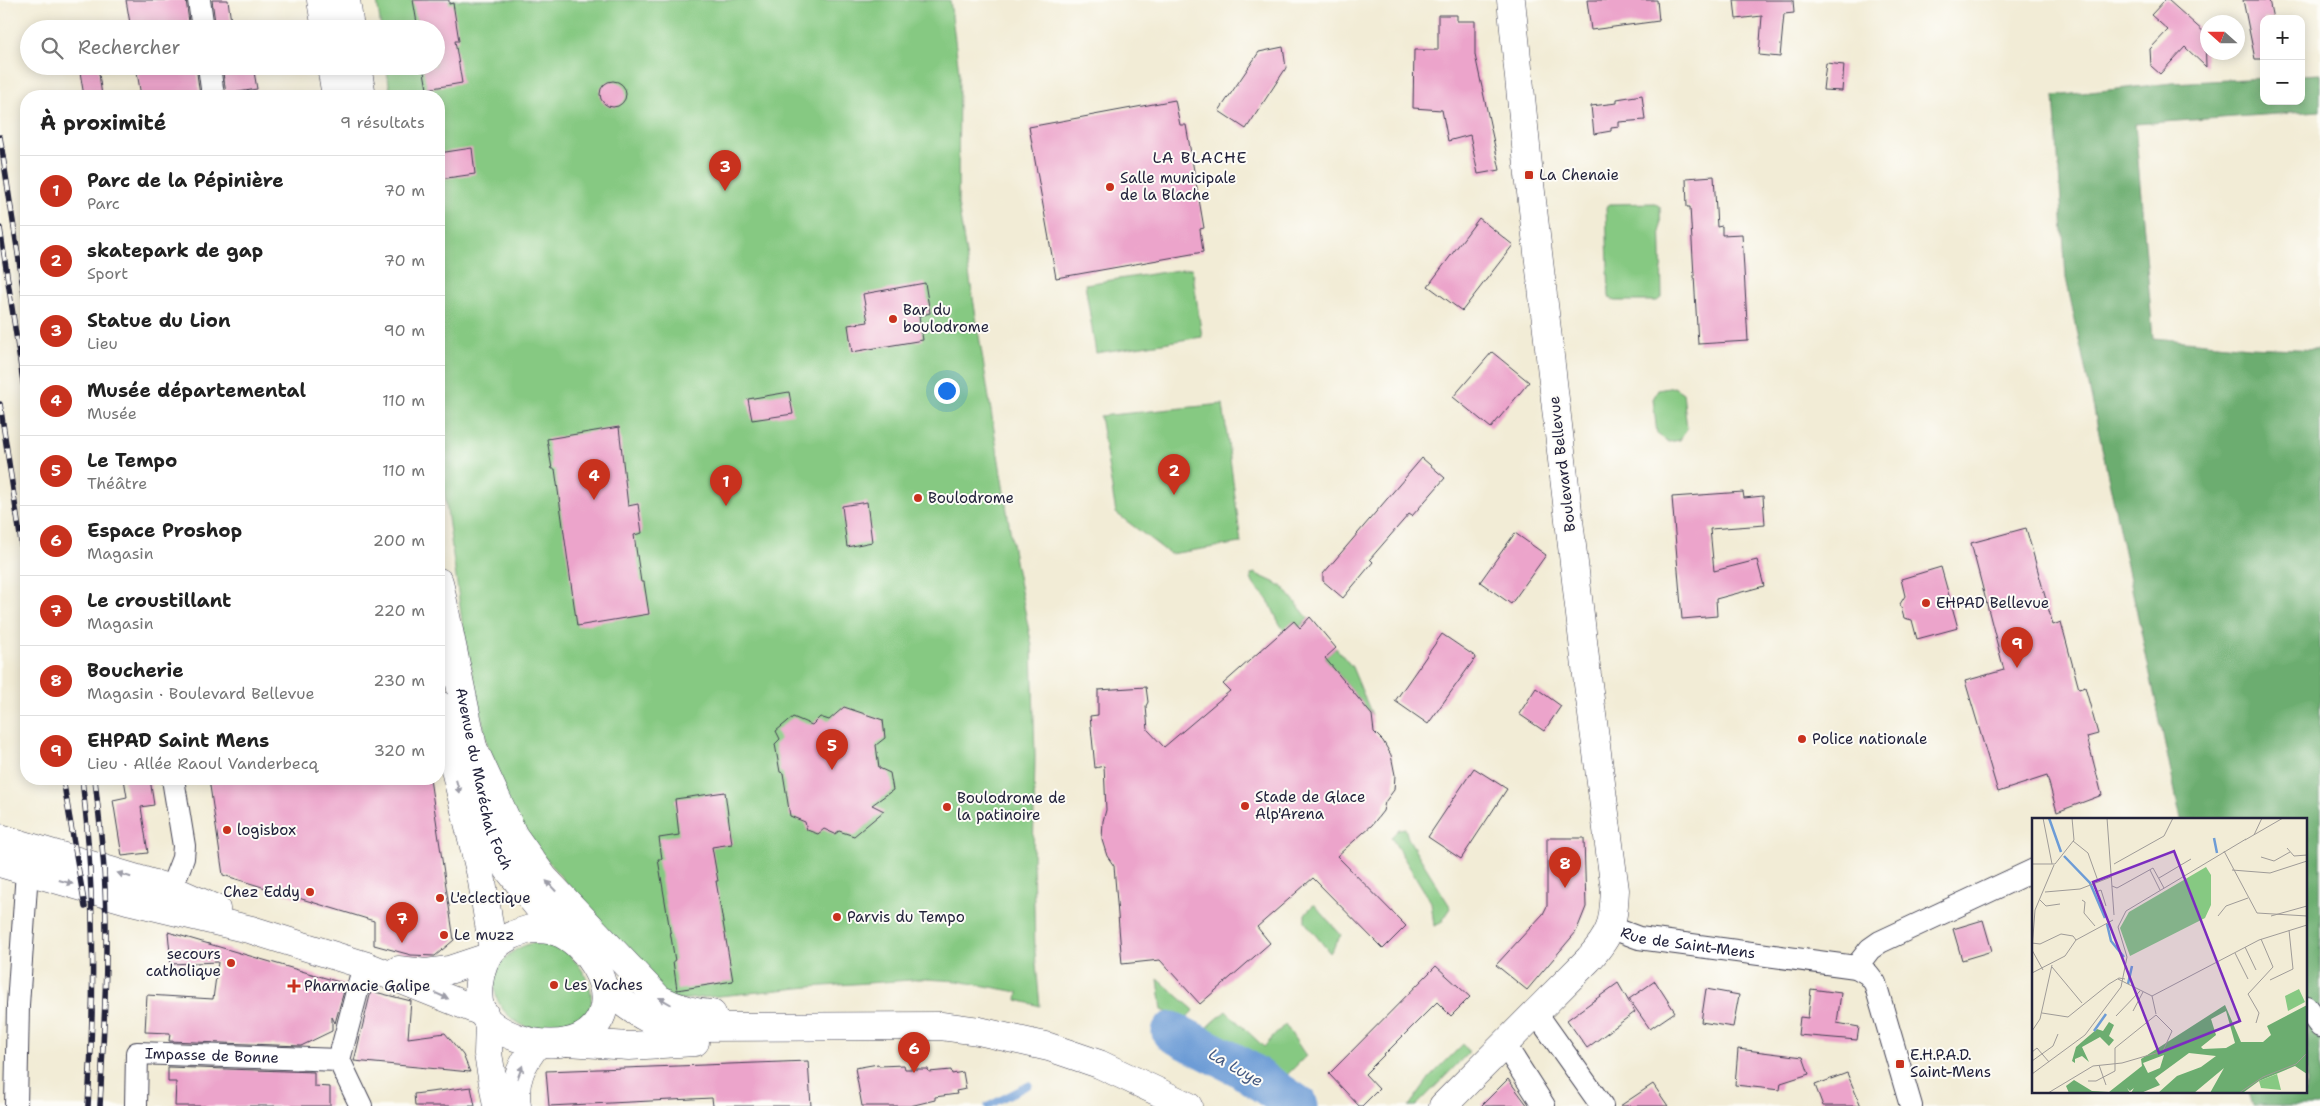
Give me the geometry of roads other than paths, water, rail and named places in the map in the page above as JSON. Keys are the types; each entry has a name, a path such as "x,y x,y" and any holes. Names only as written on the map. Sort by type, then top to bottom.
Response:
{"main road":[{"path":"321,0 324,20"},
{"path":"346,0 349,20"},
{"name":"Boulevard Bellevue","path":"1511,0 1529,175 1588,684 1614,882 1612,928"},
{"path":"332,75 335,90"},
{"path":"358,75 361,90"},
{"name":"Avenue du Maréchal Foch","path":"445,612 490,830 508,869 558,932"},
{"name":"Avenue du Maréchal Foch","path":"445,729 481,874 491,953"},
{"path":"472,745 514,836 544,878 659,998 680,1009 697,1014 786,1016 813,1027"},
{"path":"0,838 170,889 210,905 252,930"},
{"path":"0,863 131,901 252,930 364,965 486,1017 502,1030 538,1043 568,1042 630,1046 798,1038 813,1027"},
{"name":"Rue de Saint-Mens","path":"1443,1106 1589,959 1603,943 1612,928"},
{"path":"497,1106 488,1054 486,1017 478,993 483,969 491,953 506,938 530,929 558,932 570,940 594,965 605,989 606,1003 594,1028 585,1036 568,1042"},
{"path":"364,965 426,973 449,970 491,953"},
{"path":"605,989 645,1019 665,1026 941,1026 1016,1038 1099,1064 1188,1106"},
{"path":"517,1106 516,1083 518,1076 528,1055 538,1043"}],"street":[{"path":"199,0 202,20"},
{"path":"210,75 212,90"},
{"path":"131,901 162,895 170,889 183,858 184,846 174,785"},
{"path":"16,1106 8,1041 27,871"},
{"path":"1911,1106 1875,983 1868,974 1856,967 1870,949 1880,942 2032,871"},
{"name":"Rue de Saint-Mens","path":"1612,928 1639,938 1856,967"},
{"path":"361,1106 339,1060 364,965"},
{"path":"2308,1010 2320,1026"},
{"path":"1536,1013 1602,1106"},
{"path":"1505,1045 1544,1106"},
{"name":"Impasse de Bonne","path":"136,1106 137,1053 339,1060"},
{"path":"1099,1064 1160,1106"}],"waterway":[{"name":"La Luye","path":"1172,1032 1241,1067 1298,1106"},
{"path":"988,1106 1029,1085"}],"railway":[{"path":"0,137 20,267"},
{"path":"0,228 20,361"},
{"path":"0,404 20,536"},
{"path":"64,785 85,907"},
{"path":"83,785 89,860 93,983 88,1106"},
{"path":"96,785 103,858 106,929 100,1106"}],"place":[{"name":"La Chenaie","path":"1529,175"},
{"name":"Salle municipale de la Blache","path":"1110,187"},
{"name":"Statue du Lion","path":"725,191"},
{"name":"Bar du boulodrome","path":"893,319"},
{"name":"skatepark de gap","path":"1174,495"},
{"name":"Boulodrome","path":"918,498"},
{"name":"Musée départemental","path":"594,500"},
{"name":"Parc de la Pépinière","path":"726,506"},
{"name":"EHPAD Bellevue","path":"1926,603"},
{"name":"EHPAD Saint Mens","path":"2017,668"},
{"name":"Police nationale","path":"1802,739"},
{"name":"Le Tempo","path":"832,770"},
{"name":"Stade de Glace Alp'Arena","path":"1245,806"},
{"name":"Boulodrome de la patinoire","path":"947,807"},
{"name":"logisbox","path":"227,830"},
{"name":"Boucherie","path":"1565,888"},
{"name":"Chez Eddy","path":"310,892"},
{"name":"L'eclectique","path":"440,898"},
{"name":"Parvis du Tempo","path":"837,917"},
{"name":"Le muzz","path":"444,935"},
{"name":"Le croustillant","path":"402,943"},
{"name":"secours catholique","path":"231,963"},
{"name":"Les Vaches","path":"554,985"},
{"name":"Pharmacie Galipe","path":"294,986"},
{"name":"E.H.P.A.D. Saint-Mens","path":"1900,1064"},
{"name":"Espace Proshop","path":"914,1073"}],"district":[{"name":"LA BLACHE","path":"1200,157"}]}
